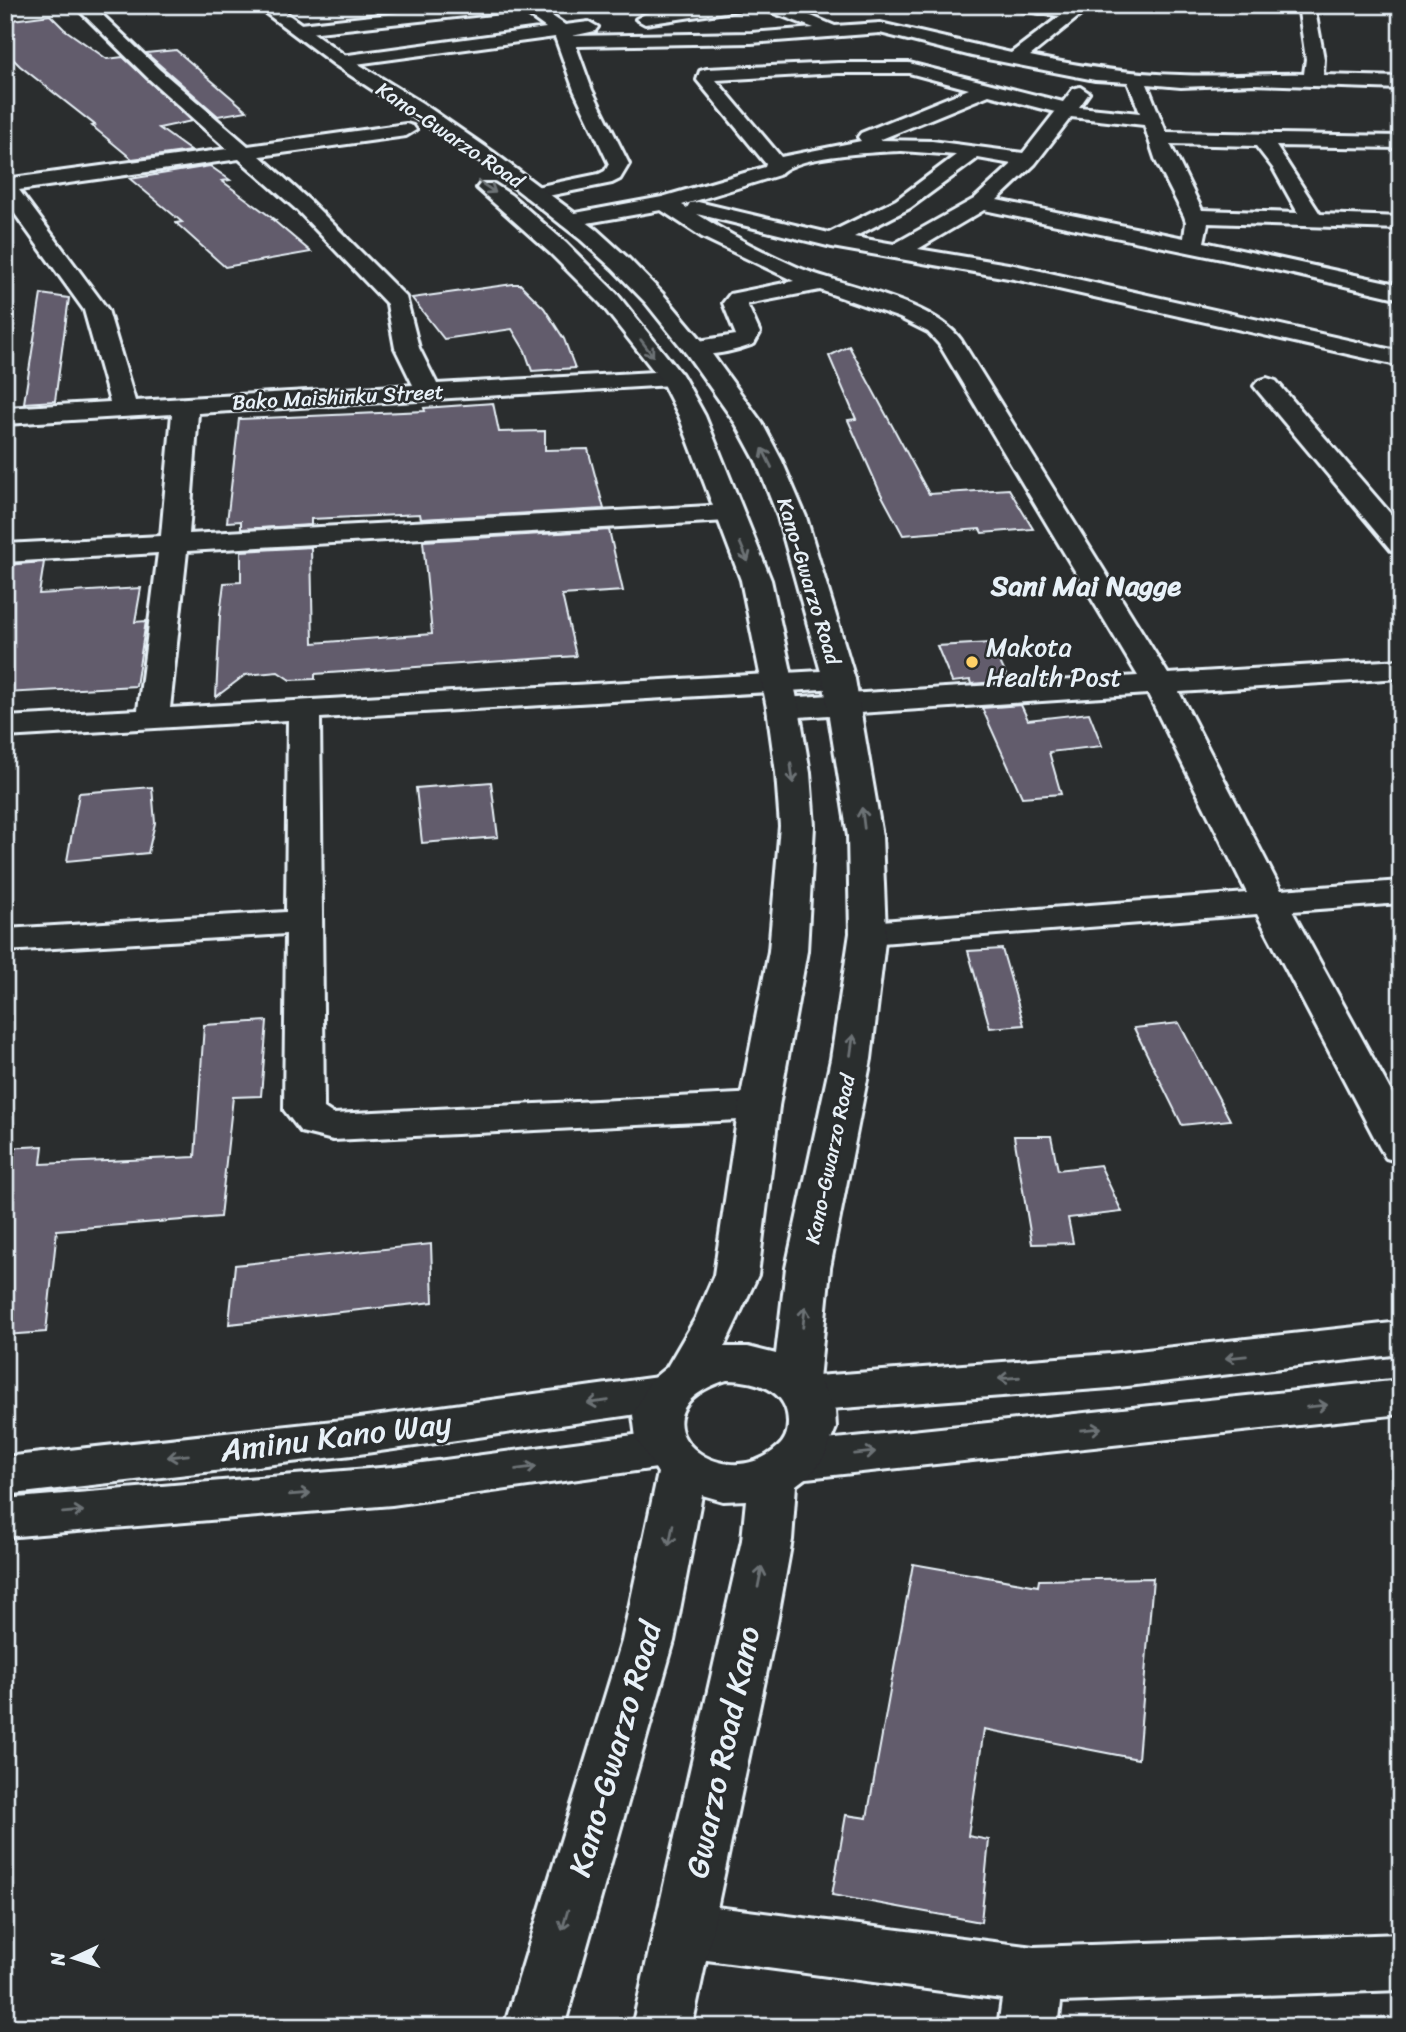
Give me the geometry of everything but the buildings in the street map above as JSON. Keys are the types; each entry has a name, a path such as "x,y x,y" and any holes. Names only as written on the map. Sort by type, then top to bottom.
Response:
{"street":[{"path":"82,5 154,74 246,152 349,250 398,302 407,348 428,391"},
{"name":"Kano-Gwarzo Road","path":"232,5 504,199 609,299 671,378 692,416 756,580 793,773 797,826 788,951 759,1105 736,1275 717,1319 675,1384"},
{"name":"Kano-Gwarzo Road","path":"262,5 300,29 341,61 415,107 551,206 621,264 654,298 695,348 749,423 769,461 792,517 841,692 865,836 867,933 851,1059 808,1268 799,1389"},
{"path":"300,29 519,5"},
{"path":"525,5 563,36 583,90 619,164 613,175 551,206"},
{"path":"341,61 563,36 739,5"},
{"path":"769,5 842,32"},
{"path":"1019,5 1080,9"},
{"path":"1306,5 1315,59 1312,79"},
{"path":"1015,59 1051,34 1080,9"},
{"path":"563,36 751,37 842,32 876,19 897,34 1095,74 1181,80 1312,79 1401,83"},
{"path":"777,164 706,79 707,75 785,70 901,68 1153,129 1261,139 1401,142"},
{"path":"900,250 978,205 1028,160 1095,74"},
{"path":"1135,78 1142,90 1153,129 1195,216 1197,222 1192,246"},
{"path":"666,203 772,172 777,164 847,147 986,89"},
{"path":"125,410 96,310 5,186 406,130"},
{"path":"1261,139 1282,167 1313,220"},
{"path":"847,147 904,144 1028,160"},
{"path":"832,240 919,194 974,152"},
{"path":"919,194 1192,246 1401,292"},
{"path":"551,206 666,203 832,240 1014,272 1401,359"},
{"path":"666,203 710,232 790,272 908,313 936,327 949,340 1159,685 1270,904 1401,1149"},
{"path":"1195,216 1401,223"},
{"path":"695,348 746,339 748,333 735,303 738,299 823,283"},
{"name":"Bako Maishinku Street","path":"5,416 671,378"},
{"path":"1267,386 1401,544"},
{"path":"153,716 174,543 186,406"},
{"path":"5,553 728,513"},
{"path":"5,727 304,708 1159,685 1401,669"},
{"path":"304,708 304,1110 315,1124 333,1128 759,1105"},
{"path":"867,933 1401,892"},
{"path":"5,940 303,922"},
{"path":"799,1389 1110,1371 1401,1338"},
{"path":"785,1468 811,1439 813,1416 799,1389 771,1370 742,1363 712,1365 675,1384 656,1415 658,1438 674,1459 711,1480 743,1483 785,1468 1401,1397"},
{"name":"Aminu Kano Way","path":"5,1476 352,1437 675,1384"},
{"name":"Kano-Gwarzo Road","path":"534,2027 648,1641 674,1459"},
{"name":"Aminu Kano Way","path":"5,1518 392,1486 674,1459"},
{"name":"Gwarzo Road Kano","path":"662,2027 767,1540 785,1468"},
{"path":"684,1930 1031,2001 1401,1962"}],"place":[{"name":"Makota Health Post","path":"972,662"}],"district":[{"name":"Sani Mai Nagge","path":"1086,585"}]}
